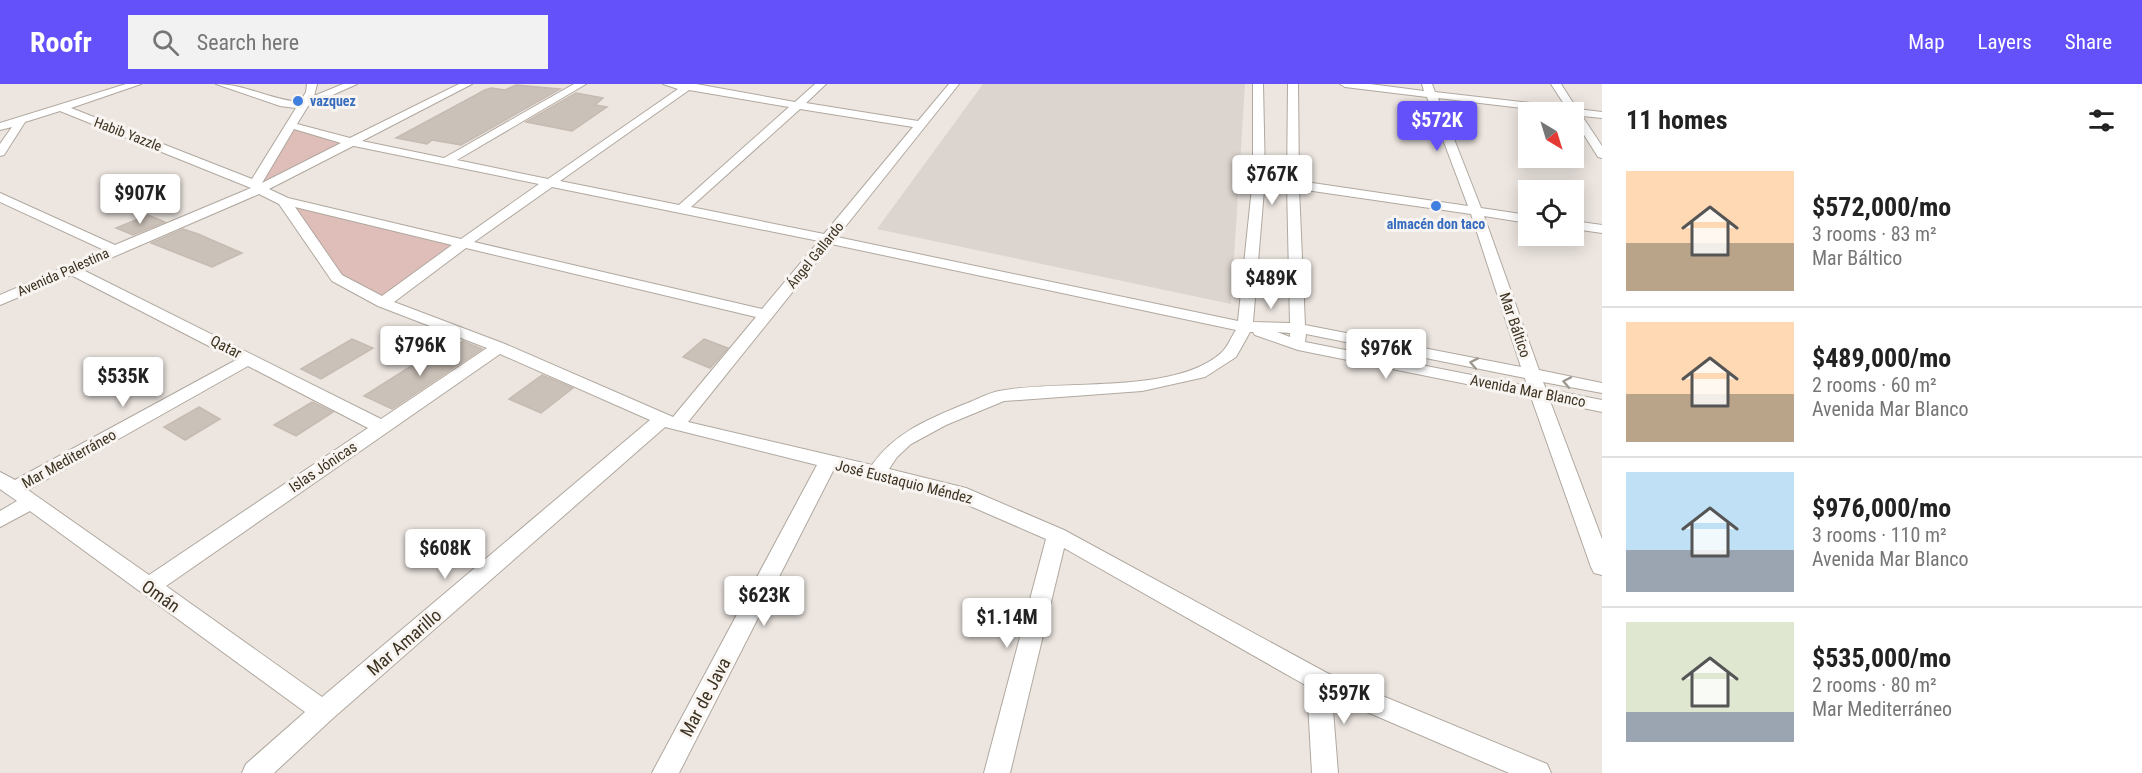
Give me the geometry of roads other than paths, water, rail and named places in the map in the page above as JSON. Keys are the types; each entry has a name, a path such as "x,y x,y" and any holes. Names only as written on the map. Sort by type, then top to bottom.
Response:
{"street":[{"path":"0,127 136,84"},
{"path":"221,84 284,104 301,105 352,84"},
{"path":"257,186 310,92 312,84"},
{"name":"Avenida Palestina","path":"0,300 354,143 467,84"},
{"path":"447,161 581,84"},
{"path":"668,84 921,125"},
{"path":"682,209 820,84"},
{"name":"Ángel Gallardo","path":"670,422 767,315 954,84"},
{"path":"876,474 890,453 905,440 940,420 1001,396 1142,386 1199,373 1230,354 1245,327 1259,178 1258,84"},
{"path":"1293,84 1293,184 1298,336"},
{"path":"1346,84 1429,89 1518,103"},
{"path":"1556,84 1568,102"},
{"path":"383,303 465,242 689,86"},
{"name":"Mar Báltico","path":"1429,89 1476,211 1532,375 1602,567"},
{"name":"Habib Yazzle","path":"61,108 257,186 284,201 767,315"},
{"path":"1584,113 1602,115"},
{"path":"0,153 21,121"},
{"name":"Avenida Mar Blanco","path":"290,125 354,143 828,239 1245,327 1602,388"},
{"path":"1584,126 1602,155"},
{"path":"1293,184 1518,217"},
{"path":"0,197 114,250"},
{"name":"José Eustaquio Méndez","path":"284,201 337,278 383,303 499,347 670,422 958,493 1057,535 1319,680 1538,773"},
{"path":"1584,227 1602,230"},
{"name":"Qatar","path":"70,269 381,427"},
{"name":"Avenida Mar Blanco","path":"1298,336 1602,406"},
{"name":"Islas Jónicas","path":"148,587 499,347"},
{"name":"Mar Mediterráneo","path":"0,520 15,490 249,359"},
{"name":"Mar Amarillo","path":"255,773 323,711 670,422"},
{"name":"Mar de Java","path":"665,773 828,462"},
{"name":"Omán","path":"15,490 323,711"},
{"path":"997,773 1057,535"},
{"path":"1319,680 1325,773"}],"place":[{"name":"vazquez","path":"298,101"},
{"name":"almacén don taco","path":"1436,206"}]}
